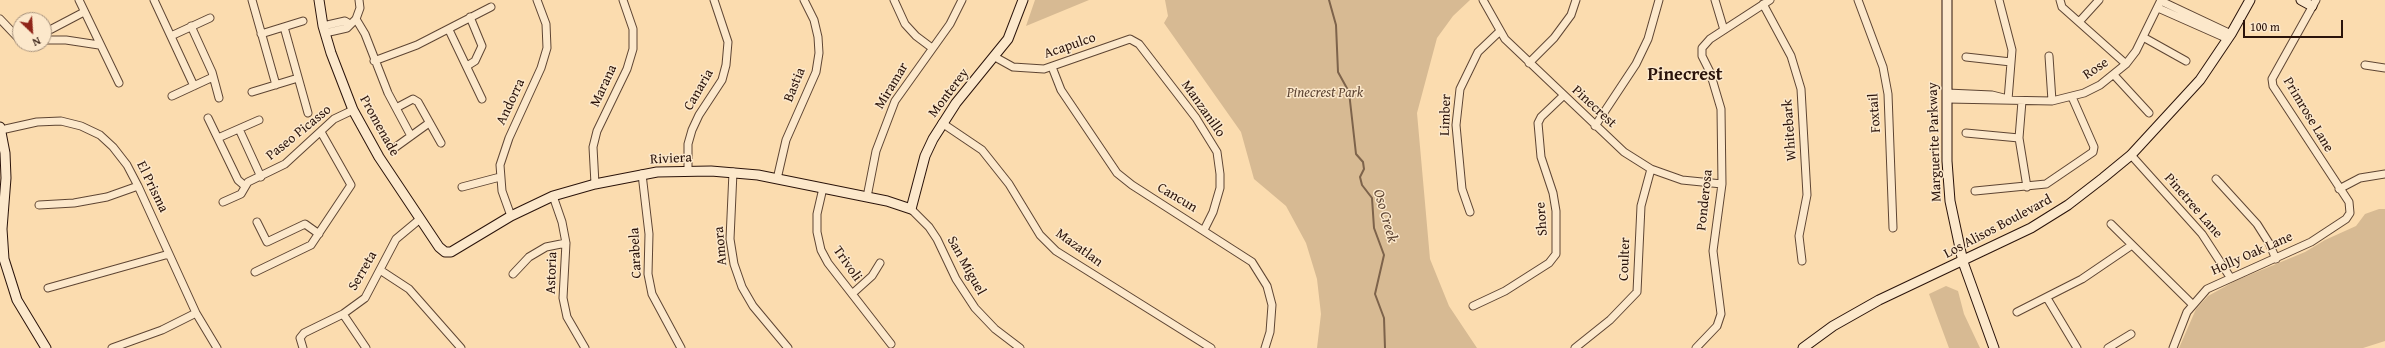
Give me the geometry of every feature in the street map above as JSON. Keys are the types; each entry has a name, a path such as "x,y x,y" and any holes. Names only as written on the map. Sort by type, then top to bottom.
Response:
{"street":[{"path":"79,0 99,45 119,83"},
{"path":"154,0 194,86"},
{"path":"252,0 276,85"},
{"name":"Promenade","path":"319,0 324,30 353,110 379,157 420,219 445,252"},
{"path":"353,22 360,8 359,0"},
{"name":"Andorra","path":"511,216 506,205 500,177 504,152 541,68 547,48 546,24 537,0"},
{"name":"Marana","path":"596,184 593,147 597,131 627,69 633,49 633,28 623,0"},
{"name":"Canaria","path":"688,171 688,144 692,130 699,115 722,80 726,65 728,42 714,0"},
{"name":"Bastia","path":"777,179 786,140 816,72 819,53 818,37 814,20 804,0"},
{"path":"894,0 905,24 916,36 932,48"},
{"name":"Miramar","path":"867,197 876,151 894,101 950,24 962,0"},
{"name":"Monterey","path":"911,209 926,156 942,123 956,103 1008,40 1023,0"},
{"name":"Pinecrest","path":"1483,0 1500,31 1529,63 1624,152 1651,169 1682,180 1722,184"},
{"path":"1529,63 1554,38 1570,15 1576,0"},
{"path":"1596,126 1636,64 1648,39 1659,0"},
{"path":"1715,0 1724,30 1770,0"},
{"name":"Foxtail","path":"1858,0 1883,67 1888,94 1894,228"},
{"name":"Marguerite Parkway","path":"1947,0 1947,161 1950,201 1963,262 1994,348"},
{"path":"1998,0 2012,50 2008,100"},
{"path":"2060,0 2062,7 2126,64"},
{"path":"2079,22 2099,0"},
{"name":"Los Alisos Boulevard","path":"1803,348 1833,326 1879,300 1963,262 2031,228 2068,205 2131,155 2200,80 2230,37 2250,0"},
{"path":"2301,0 2314,2"},
{"name":"Primrose Lane","path":"2314,2 2272,79 2273,86 2351,208 2346,219"},
{"path":"2160,3 2230,37"},
{"name":"Rose","path":"1947,96 1992,94 2008,100 2052,101 2072,97 2100,85 2126,64 2143,37 2160,3"},
{"name":"Whitebark","path":"1763,4 1791,56 1801,88 1807,195 1799,236 1802,261"},
{"path":"374,61 417,45 449,30 490,7"},
{"path":"52,29 84,12"},
{"path":"467,66 475,61 482,46 470,17"},
{"path":"171,36 210,18"},
{"path":"0,19 12,32"},
{"path":"262,34 303,21"},
{"path":"324,30 345,21 353,22 365,34 374,61 411,136"},
{"path":"192,26 220,98"},
{"path":"284,27 308,112"},
{"path":"449,30 482,99"},
{"name":"Ponderosa","path":"1696,348 1717,326 1721,314 1713,251 1722,184 1721,109 1710,72 1702,56 1702,48 1710,39 1724,30"},
{"name":"Limber","path":"1470,212 1462,189 1456,125 1459,95 1467,72 1478,52 1500,31"},
{"path":"2143,37 2186,61"},
{"name":"Acapulco","path":"995,57 1013,67 1021,69 1052,67 1130,39"},
{"name":"Manzanillo","path":"1130,39 1139,44 1196,118 1217,152 1220,188 1213,212 1204,230"},
{"path":"52,40 66,40 99,45"},
{"path":"2049,56 2052,101"},
{"path":"1966,57 2011,62"},
{"path":"2365,64 2385,68"},
{"name":"Cancun","path":"1052,67 1061,90 1117,173 1132,185 1252,262 1267,286 1272,305 1271,322 1265,348"},
{"path":"2114,75 2149,113"},
{"path":"172,96 213,77"},
{"path":"252,92 298,78"},
{"name":"Shore","path":"1474,306 1511,287 1549,264 1556,254 1556,210 1554,193 1541,157 1538,123 1541,117 1563,96"},
{"path":"1975,191 2046,184 2092,152 2094,149 2072,97"},
{"path":"396,108 413,99 418,102 441,143"},
{"path":"2022,101 2019,138 2027,187"},
{"name":"Paseo Picasso","path":"223,202 240,194 244,186 286,164 334,119 353,110"},
{"path":"208,118 238,180 244,186"},
{"path":"218,138 259,120"},
{"name":"El Prisma","path":"0,129 37,122 61,121 81,126 100,134 113,147 127,165 138,186 196,313 217,348"},
{"path":"393,149 429,123"},
{"name":"Mazatlan","path":"942,123 982,150 1009,184 1040,235 1056,251 1211,348"},
{"path":"0,129 6,178 2,229 2,260 17,300 46,348"},
{"path":"238,129 261,177"},
{"path":"255,272 311,245 352,186 321,132"},
{"path":"1966,133 2019,138"},
{"name":"Pinetree Lane","path":"2131,155 2202,234 2230,277"},
{"name":"Coulter","path":"1575,348 1610,320 1637,292 1641,206 1651,169"},
{"name":"Riviera","path":"445,252 451,252 511,216 553,196 596,184 642,174 688,171 733,172 777,179 887,201 911,209"},
{"name":"Amora","path":"733,172 730,239 734,264 742,287 753,306 788,348"},
{"name":"Carabela","path":"642,174 649,234 648,274 652,294 681,348"},
{"path":"2339,189 2360,178 2385,174"},
{"path":"462,187 500,177"},
{"path":"2216,179 2256,224 2269,243 2276,259"},
{"path":"40,205 107,197 138,186"},
{"name":"Trivoli","path":"823,188 817,214 817,232 821,250 828,263 891,344"},
{"name":"Astoria","path":"553,196 562,222 566,242 563,298 567,318 584,348"},
{"name":"San Miguel","path":"911,209 929,227 937,239 956,279 975,308 995,329 1020,348"},
{"name":"Serreta","path":"303,348 300,338 304,334 343,314 365,298 396,239 420,219"},
{"name":"Holly Oak Lane","path":"2173,348 2183,320 2192,304 2207,289 2230,277 2276,259 2311,242 2346,219"},
{"path":"257,222 267,242 305,224 319,234"},
{"path":"2111,224 2192,304"},
{"path":"513,274 534,254 546,247 566,242"},
{"path":"2017,312 2082,279 2132,245"},
{"path":"48,288 169,254"},
{"path":"852,294 872,276 880,264"},
{"path":"380,270 409,289 461,348"},
{"path":"2047,298 2077,348"},
{"path":"112,348 129,345 196,313"},
{"path":"343,314 366,348"},
{"path":"2108,348 2131,334"}],"green space":[{"path":"1035,0 1089,0 1026,26"},
{"name":"Pinecrest Park","path":"1165,0 1470,0 1453,16 1437,38 1417,113 1430,259 1449,306 1477,348 1317,348 1321,314 1317,279 1306,243 1286,206 1254,179 1241,132 1164,23 1168,16"},
{"path":"2379,209 2385,209 2385,341 2363,348 2179,348 2196,309 2208,296 2235,281 2305,252 2325,240 2356,226 2365,214"},
{"path":"1946,286 1958,291 1964,314 1980,348 1949,348 1929,294"}],"waterway":[{"name":"Oso Creek","path":"1329,0 1336,25 1338,72 1349,92 1356,154 1363,162 1364,169 1360,177 1362,185 1372,198 1374,228 1384,255 1375,294 1384,318 1385,348"}],"district":[{"name":"Pinecrest","path":"1685,75"}]}
